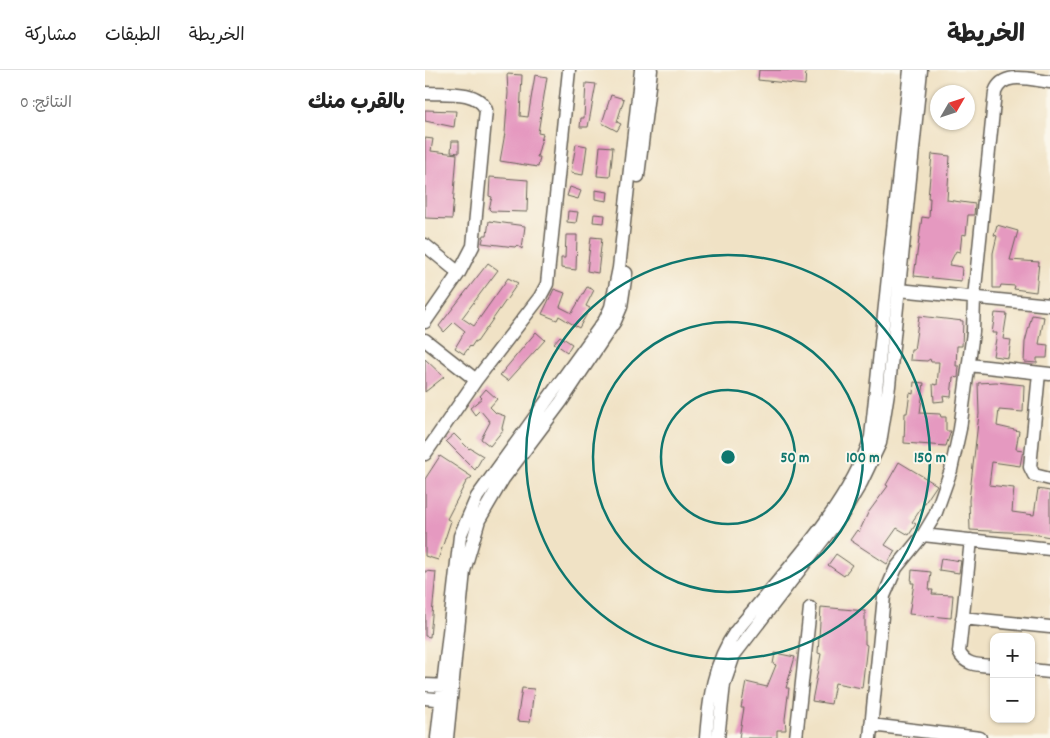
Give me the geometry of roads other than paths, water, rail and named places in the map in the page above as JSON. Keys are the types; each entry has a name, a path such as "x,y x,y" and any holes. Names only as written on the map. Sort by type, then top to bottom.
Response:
{"street":[{"path":"425,454 428,440 540,298 547,284 569,70"},
{"path":"557,399 611,307 619,268 641,70"},
{"path":"447,738 447,686 465,572 479,520 503,479 557,399 615,321 621,307 651,70"},
{"path":"706,738 715,729 726,674 739,646 842,515 870,467 882,435 883,386 910,70"},
{"path":"883,386 899,290 921,70"},
{"path":"980,738 871,732 884,596 896,568 923,535 935,515 953,463 969,365 974,298 997,87 1003,81 1011,78 1050,82"},
{"path":"425,93 475,96 483,101 486,110 476,233 471,251 459,273 425,322"},
{"path":"425,245 459,273"},
{"path":"899,290 1050,304"},
{"path":"425,340 476,380"},
{"path":"969,365 1045,374 1030,467 1035,475 1050,479"},
{"path":"923,535 1050,548"},
{"path":"971,540 962,618 960,656 969,663 990,666"},
{"path":"796,738 810,608"},
{"path":"962,618 1050,627"},
{"path":"1035,670 1050,672"},
{"path":"425,685 447,686"},
{"path":"425,698 446,700"},
{"path":"437,738 446,700"}]}
